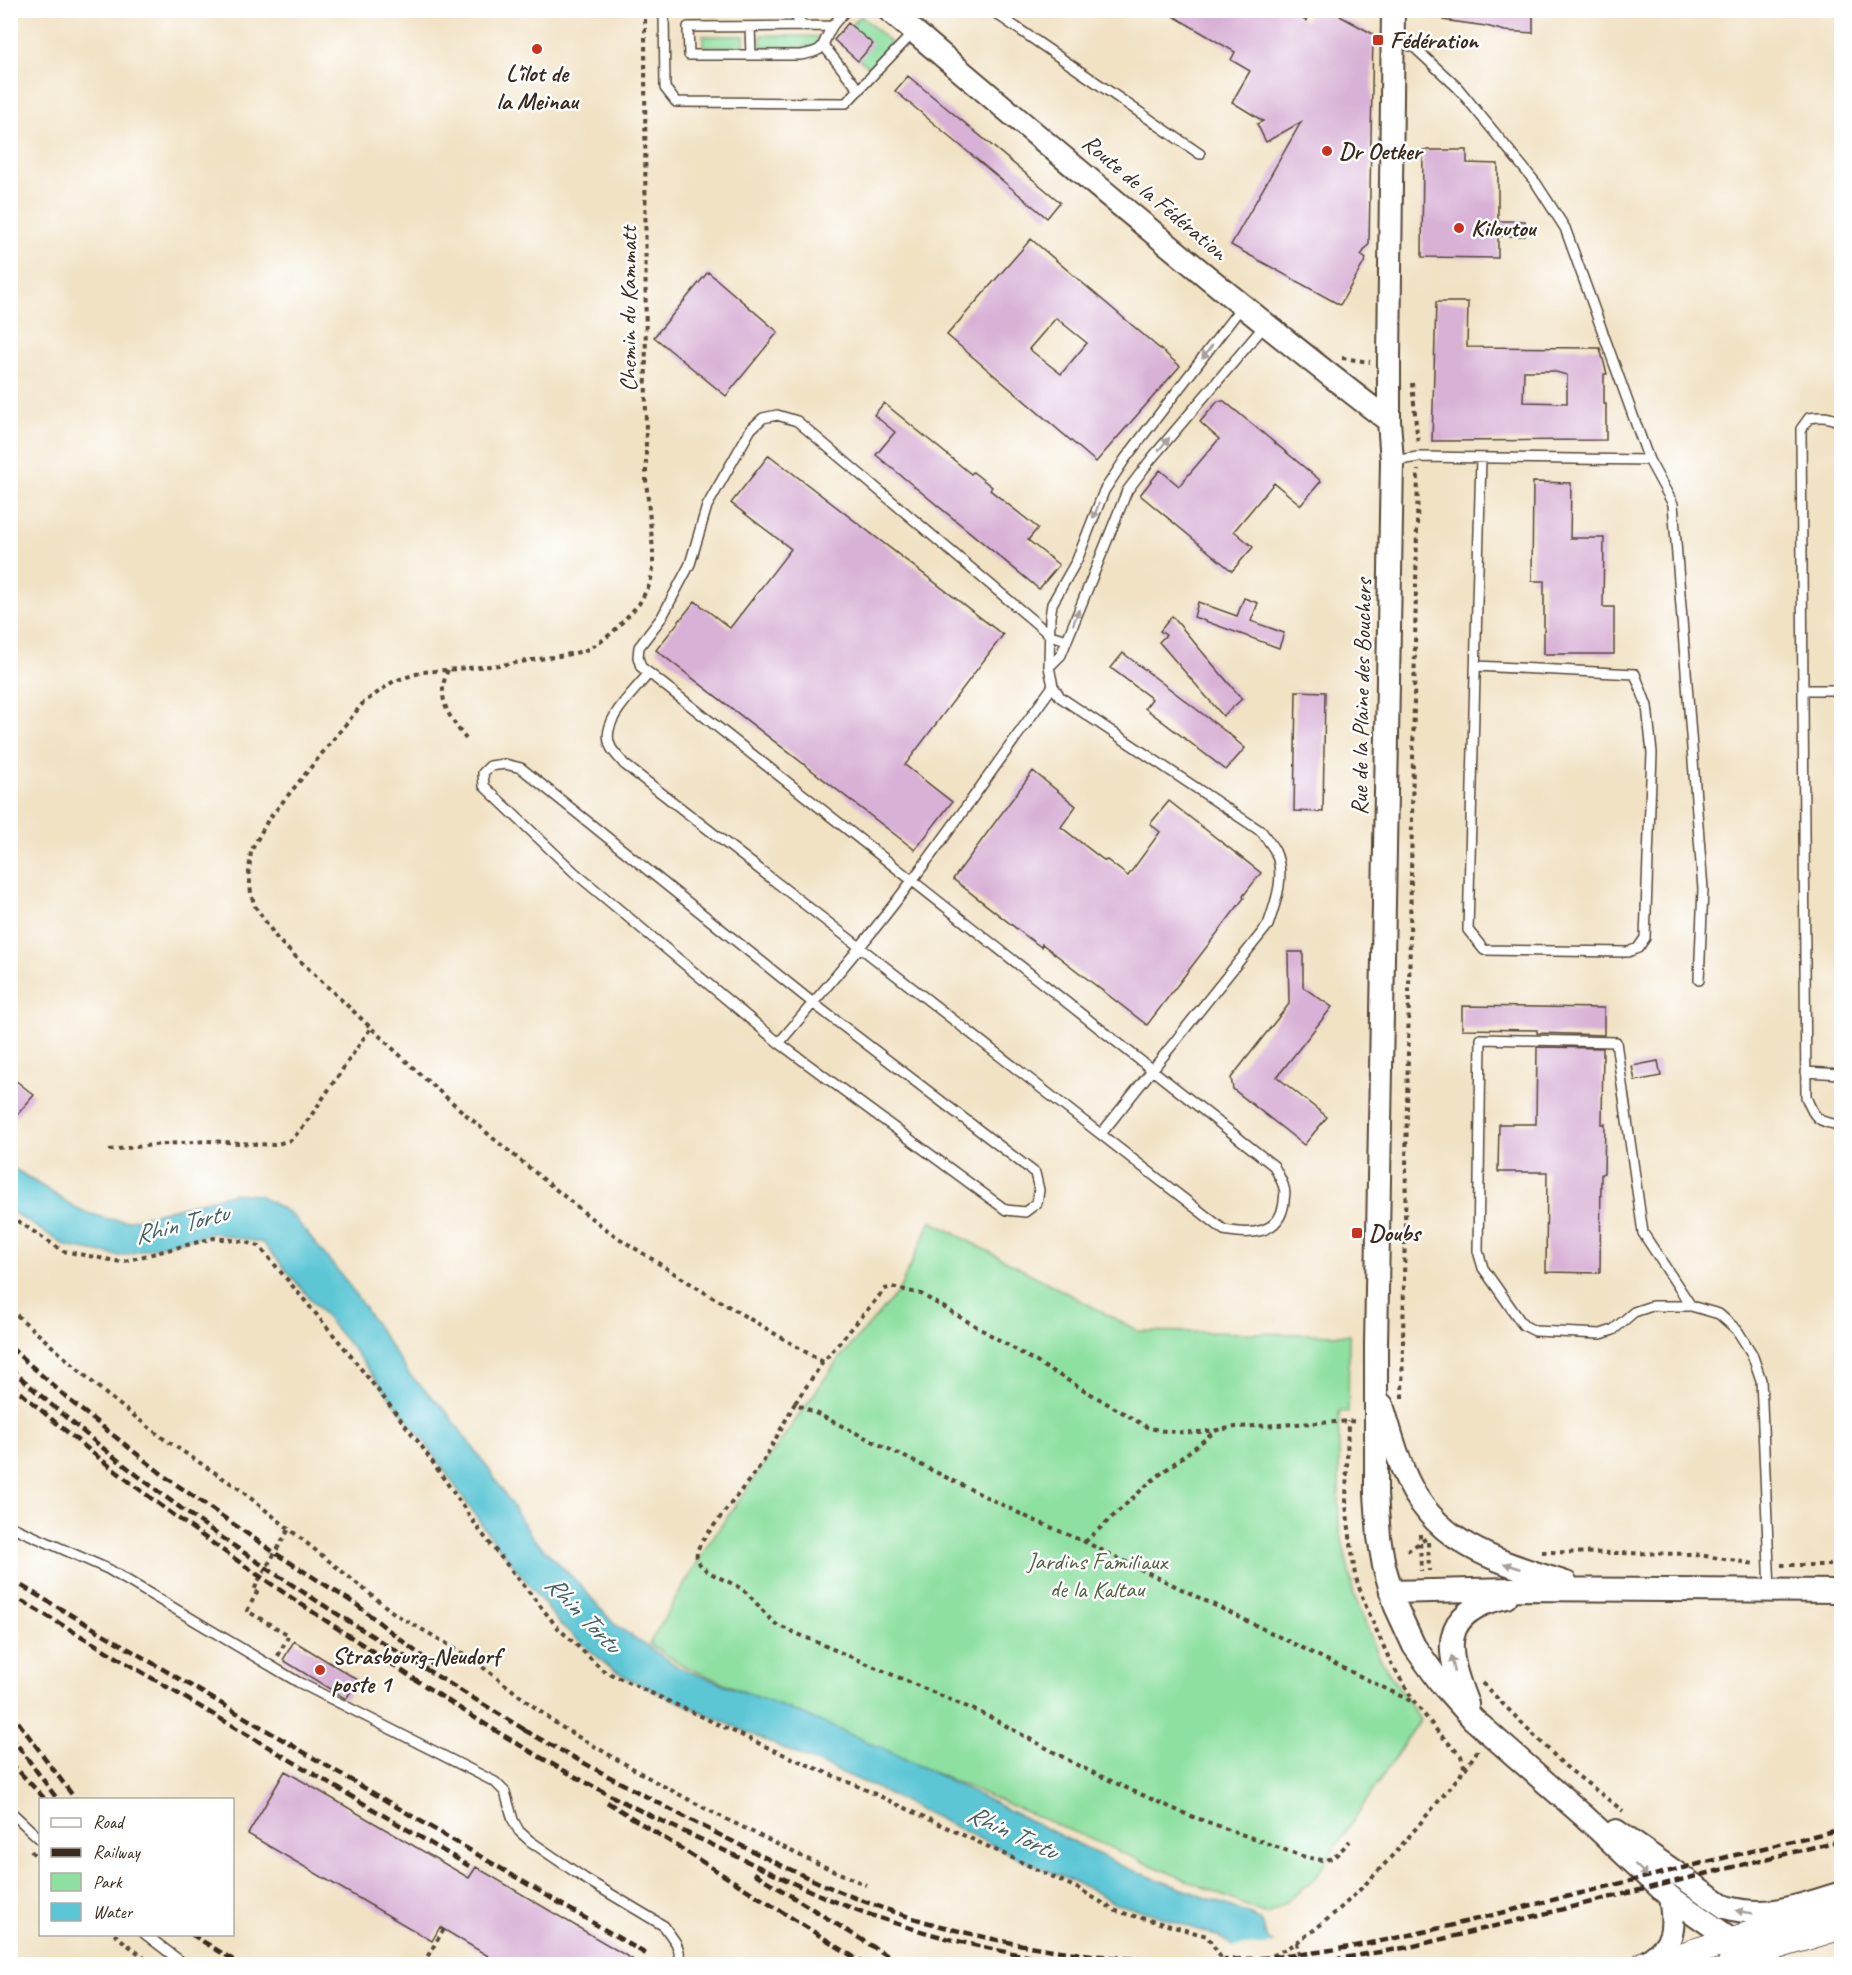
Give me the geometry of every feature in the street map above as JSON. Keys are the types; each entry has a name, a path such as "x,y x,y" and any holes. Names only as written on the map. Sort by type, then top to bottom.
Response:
{"main road":[{"path":"1644,1965 1681,1956 1842,1906"},
{"path":"1731,1965 1745,1956 1842,1926"}],"street":[{"name":"Route de la Fédération","path":"889,10 1266,324 1389,421"},
{"name":"Rue de la Plaine des Bouchers","path":"1393,10 1389,421 1392,461 1375,1469 1377,1517 1384,1566 1391,1592 1842,1591"},
{"name":"Rue de la Plaine des Bouchers","path":"1376,1384 1407,1480 1436,1524 1449,1535 1483,1554 1588,1590"},
{"path":"1473,1719 1454,1671 1451,1650 1453,1632 1466,1614 1485,1603 1509,1596 1588,1590"},
{"path":"1391,1592 1414,1646 1440,1682 1473,1719 1584,1816 1670,1897 1731,1939 1743,1944 1772,1947"},
{"path":"1584,1816 1618,1832 1725,1907 1741,1912 1757,1914 1773,1912 1842,1893"},
{"path":"1644,1965 1663,1951 1670,1939 1673,1914 1670,1897"}],"lane":[{"path":"664,10 664,88 676,102 846,103 914,32"},
{"path":"789,10 804,26"},
{"path":"832,26 688,27 689,55 800,55 816,52 824,46 832,26 846,10"},
{"path":"991,10 1200,154"},
{"path":"750,27 751,55"},
{"path":"1393,39 1415,48 1458,88 1536,183 1565,228 1649,460 1673,504 1703,889 1699,980"},
{"path":"824,46 859,90"},
{"path":"1101,1134 1268,925 1278,895 1279,872 1275,852 1262,832 1060,697 1053,686 1049,667 1052,604 1077,560 1104,491 1125,459 1243,305"},
{"path":"1049,667 1061,655 1127,491 1152,458 1266,324"},
{"path":"649,674 612,717 608,730 610,745 624,764 1224,1230 1244,1234 1260,1232 1273,1225 1283,1210 1285,1190 1274,1166 649,674 641,667 638,657 639,647 662,617 690,564 707,507 751,429 763,418 777,415 797,421 1050,635 1067,640"},
{"path":"1842,424 1835,418 1821,416 1809,418 1801,429 1806,1097 1812,1114 1826,1124 1842,1125"},
{"path":"1392,461 1418,457 1649,460"},
{"path":"1476,666 1635,674 1647,706 1652,753 1645,938 1638,948 1628,952 1484,950 1468,930 1481,458"},
{"path":"779,1043 860,947 912,880 1053,686"},
{"path":"1803,690 1842,690"},
{"path":"505,764 521,768 813,1003 1035,1173 1039,1190 1036,1203 1025,1212 1006,1210 779,1043 574,872 484,786 483,773 490,766 505,764"},
{"path":"1691,1306 1643,1233 1616,1042 1481,1039 1478,1251 1483,1268 1523,1325 1535,1331 1601,1334 1613,1330 1634,1312 1652,1305 1691,1306 1719,1314 1737,1330 1752,1354 1761,1380 1770,1591"},
{"path":"1805,1072 1842,1074"},
{"path":"10,1526 108,1569 298,1682 495,1782 505,1792 513,1820 519,1831 584,1878 664,1926 676,1943 680,1965"},
{"path":"10,1811 39,1838"},
{"path":"147,1936 184,1965"}],"path":[{"name":"Chemin du Kammatt","path":"645,10 646,480 653,568 650,584 639,604 613,632 584,651 531,661 423,672 394,681 363,703 268,820 251,850 249,872 251,894 255,906 278,940 372,1026 432,1085 591,1218 704,1292 823,1362"},
{"path":"448,670 442,682 442,697 452,720 466,739"},
{"path":"110,1150 153,1144 207,1141 274,1145 291,1140 304,1126 372,1026"},
{"path":"10,1216 63,1251 121,1262 214,1238 242,1241 259,1246 347,1351 420,1444 480,1530 557,1627 604,1671 1079,1889 1116,1911 1207,1936 1225,1965"},
{"path":"1339,1422 1177,1432 1159,1431 1147,1427 921,1294 892,1287 885,1289 823,1362 795,1403 764,1462 702,1540 696,1556 704,1568 741,1588 766,1617 777,1625 988,1716 1081,1767 1188,1815 1322,1861 1332,1859 1350,1842"},
{"path":"10,1309 107,1395 164,1439 238,1488 395,1614 468,1656 558,1725 710,1811 794,1853 866,1885"},
{"path":"795,1403 1415,1703"},
{"path":"1257,1965 1297,1941 1341,1907 1389,1860 1461,1774 1464,1766 1461,1756 1415,1703 1391,1664 1364,1602 1355,1575 1346,1505 1348,1421"},
{"path":"1085,1542 1149,1483 1217,1430"},
{"path":"272,1666 289,1635 247,1611 257,1592 254,1591 257,1582 289,1529"},
{"path":"1407,1551 1428,1537"},
{"path":"1478,1679 1565,1766 1628,1815"},
{"path":"423,1965 444,1929"},
{"path":"115,1936 152,1965"},
{"path":"1297,1941 1300,1965"}],"green space":[{"path":"861,16 891,43 870,68 859,59 851,25"},
{"path":"761,35 822,37 813,47 761,46"},
{"path":"703,36 744,36 744,46 703,46"},
{"name":"Jardins Familiaux de la Kaltau","path":"931,1221 1138,1331 1349,1335 1348,1412 1339,1411 1339,1526 1354,1595 1379,1657 1420,1720 1313,1881 1268,1915 684,1666 649,1644 707,1546 838,1360 898,1292"}],"water":[{"name":"Rhin Tortu","path":"10,1166 81,1211 109,1219 127,1221 235,1193 259,1195 291,1214 347,1282 409,1374 446,1411 490,1471 533,1538 580,1585 614,1624 680,1668 810,1717 895,1754 1124,1867 1247,1913 1262,1922 1266,1936 1282,1954 1243,1958 1229,1943 1219,1937 1114,1903 1092,1890 1021,1859 866,1783 631,1680 609,1667 560,1624 484,1528 424,1441 353,1349 263,1243 213,1233 120,1256 66,1246 11,1211"}],"pier":[{"path":"1277,1944 1285,1953 1288,1964 1244,1964 1228,1947"}],"building":[{"name":"Dr Oetker","path":"1163,10 1287,10 1306,21 1311,10 1341,10 1340,16 1373,34 1369,244 1361,255 1366,259 1340,305 1231,245 1301,122 1266,142 1257,124 1263,121 1232,102 1250,71 1231,60 1235,52"},
{"path":"1444,10 1533,10 1533,33 1505,31 1443,20"},
{"path":"848,23 873,44 858,61 834,40"},
{"path":"908,76 1060,202 1047,218 895,91"},
{"path":"1423,150 1467,150 1467,163 1498,164 1498,221 1525,221 1525,236 1498,236 1498,258 1422,257"},
{"path":"1031,239 1180,366 1096,462 947,335","holes":["1056,318 1087,343 1061,374 1029,349"]},
{"path":"708,272 778,332 726,396 654,337"},
{"path":"1436,302 1468,302 1467,347 1600,348 1607,374 1604,374 1606,440 1432,441","holes":["1524,371 1552,371 1567,375 1567,403 1523,402"]},
{"path":"1218,401 1224,401 1321,481 1301,505 1274,483 1234,531 1253,547 1232,571 1140,495 1160,470 1179,486 1219,439 1200,422"},
{"path":"884,403 971,474 973,472 992,487 990,490 1038,528 1028,540 1059,565 1039,589 876,455 895,432 874,415"},
{"path":"769,455 1003,635 905,765 952,802 915,850 656,650 695,601 730,628 791,549 731,503"},
{"path":"1533,482 1571,483 1570,538 1604,538 1603,607 1614,607 1614,654 1544,654 1544,581 1532,581"},
{"path":"1244,598 1258,603 1251,621 1284,633 1279,648 1194,617 1198,602 1237,616"},
{"path":"1172,616 1242,699 1223,716 1159,642 1166,635 1160,631"},
{"path":"1123,653 1245,748 1226,770 1145,708 1152,699 1111,668"},
{"path":"1296,691 1325,692 1323,812 1294,811"},
{"path":"1033,771 1076,806 1061,827 1128,876 1160,832 1150,824 1169,801 1261,873 1147,1025 953,879"},
{"path":"1288,952 1303,952 1303,987 1332,1007 1277,1077 1327,1117 1304,1145 1233,1089 1231,1078 1289,1004"},
{"path":"1462,1006 1604,1008 1604,1035 1537,1033 1537,1030 1462,1029"},
{"path":"1537,1047 1603,1048 1602,1124 1605,1124 1604,1173 1601,1174 1600,1273 1546,1272 1547,1172 1498,1172 1499,1124 1536,1124"},
{"path":"1658,1061 1661,1076 1635,1081 1632,1066"},
{"path":"10,1076 34,1095 10,1123"},
{"name":"Strasbourg-Neudorf poste 1","path":"294,1641 358,1680 346,1699 283,1660"},
{"path":"285,1771 469,1878 476,1867 642,1965 503,1965 440,1927 432,1941 248,1834"}],"railway":[{"path":"10,1347 74,1404 167,1478 275,1553 357,1605 434,1666"},
{"path":"10,1368 116,1459 224,1539 354,1624 530,1733"},
{"path":"10,1383 94,1454 226,1553 446,1700 560,1768 621,1801 801,1887 852,1908 964,1943 1080,1964"},
{"path":"10,1579 646,1954"},
{"path":"10,1594 469,1866"},
{"path":"10,1711 75,1798"},
{"path":"524,1730 714,1832 868,1903 978,1936 1066,1952 1111,1957 1201,1961 1246,1959 1355,1946 1461,1923 1842,1829"},
{"path":"10,1735 57,1798"},
{"path":"10,1762 44,1798"},
{"path":"607,1802 865,1964"},
{"path":"1306,1964 1410,1947 1842,1840"},
{"path":"754,1873 901,1964"},
{"path":"194,1936 240,1964"}],"place":[{"name":"Fédération","path":"1378,40"},
{"name":"L'îlot de la Meinau","path":"537,49"},
{"name":"Dr Oetker","path":"1327,151"},
{"name":"Kiloutou","path":"1459,228"},
{"name":"Doubs","path":"1357,1233"},
{"name":"Strasbourg-Neudorf poste 1","path":"320,1670"}]}
